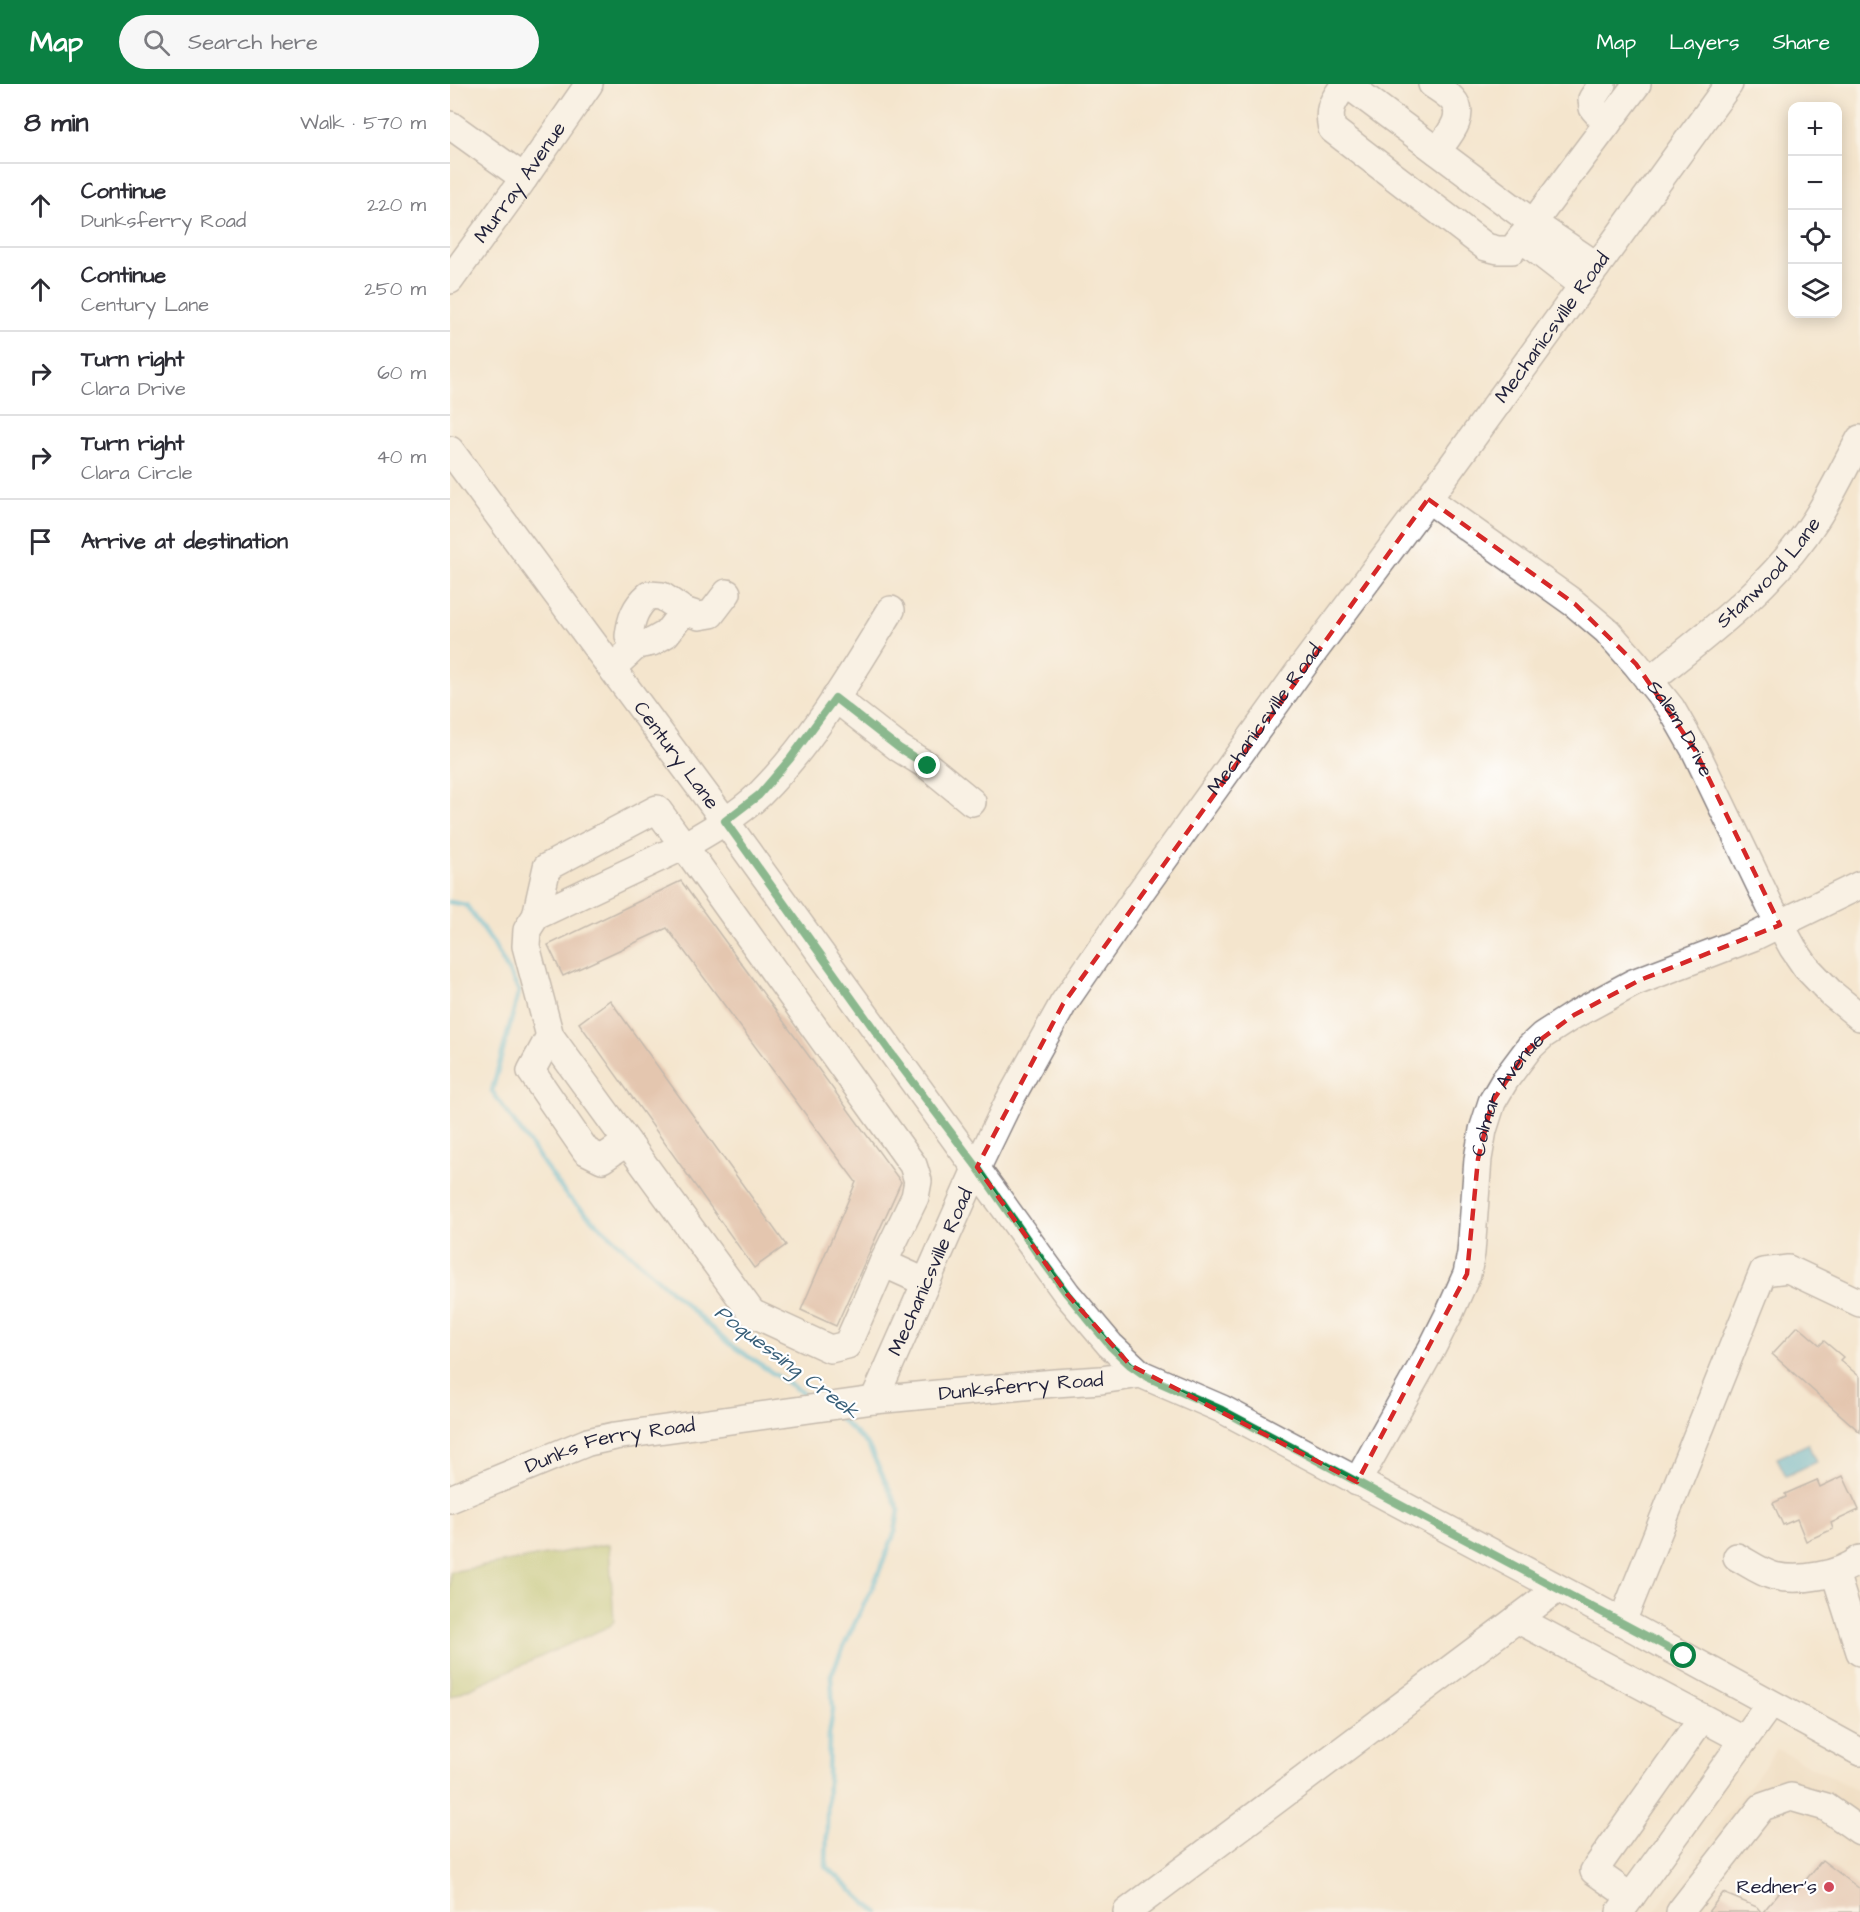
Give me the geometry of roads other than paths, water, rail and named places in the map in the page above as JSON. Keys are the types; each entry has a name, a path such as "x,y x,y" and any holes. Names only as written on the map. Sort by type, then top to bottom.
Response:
{"street":[{"name":"Murray Avenue","path":"450,279 525,178 589,84"},
{"path":"1590,276 1527,230 1437,151 1346,84 1330,106 1332,129 1486,246 1498,250 1512,250 1527,230 1607,124 1637,84"},
{"path":"1432,84 1454,101 1458,116 1454,127 1437,151"},
{"path":"1602,84 1592,99 1593,108 1607,124"},
{"name":"Mechanicsville Road","path":"861,1402 925,1282 1009,1101 1063,1004 1141,891 1303,666 1590,276 1719,88"},
{"path":"450,125 525,178"},
{"name":"Stanwood Lane","path":"1649,681 1728,617 1768,579 1816,520 1860,439"},
{"name":"Century Lane","path":"450,450 725,821 1067,1294 1110,1346 1141,1374"},
{"name":"Salem Drive","path":"1428,499 1575,604 1607,631 1649,681 1671,708 1695,750 1780,925 1806,967 1832,994 1860,1017"},
{"path":"637,645 629,636 631,618 641,602 649,595 662,596 684,611 699,616 711,614 727,593"},
{"path":"536,916 684,846 725,821 759,795 790,759 835,698 891,610"},
{"path":"612,668 637,645 652,642 666,634 684,611"},
{"path":"835,698 899,748 928,766 972,802"},
{"path":"657,809 913,1165 918,1181 915,1197 847,1345 830,1348 752,1313 550,1036 526,946 527,930 536,916 547,867 657,809"},
{"name":"Colmar Avenue","path":"1357,1482 1432,1348 1467,1274 1472,1253 1478,1159 1483,1130 1492,1102 1504,1080 1529,1048 1543,1035 1601,1000 1640,980 1753,937 1860,885"},
{"path":"550,1036 531,1071 586,1151 602,1159 627,1142"},
{"path":"883,1263 925,1282"},
{"path":"1622,1622 1763,1272 1788,1269 1860,1303"},
{"path":"1141,1374 1222,1410 1622,1622 1860,1752"},
{"name":"Dunksferry Road","path":"775,1413 861,1402 1101,1380 1141,1374"},
{"name":"Dunks Ferry Road","path":"450,1499 588,1442 775,1413"},
{"path":"1737,1557 1774,1576 1806,1577 1853,1564 1860,1652"},
{"path":"1127,1912 1557,1588"},
{"path":"1517,1619 1744,1740"},
{"path":"1702,1718 1594,1871 1625,1904 1770,1704"},
{"path":"1680,1912 1762,1807 1791,1797 1827,1807 1860,1831"}],"water":[{"path":"1808,1444 1816,1462 1786,1476 1777,1458"}],"waterway":[{"name":"Poquessing Creek","path":"450,902 466,905 493,943 519,991 492,1091 566,1195 728,1343 813,1400"},
{"name":"Poquessing Creek","path":"836,1415 868,1445 899,1510 895,1532 874,1584 831,1675 833,1710 829,1735 826,1866 878,1912"}],"place":[{"name":"Redner's","path":"1829,1887"}]}
